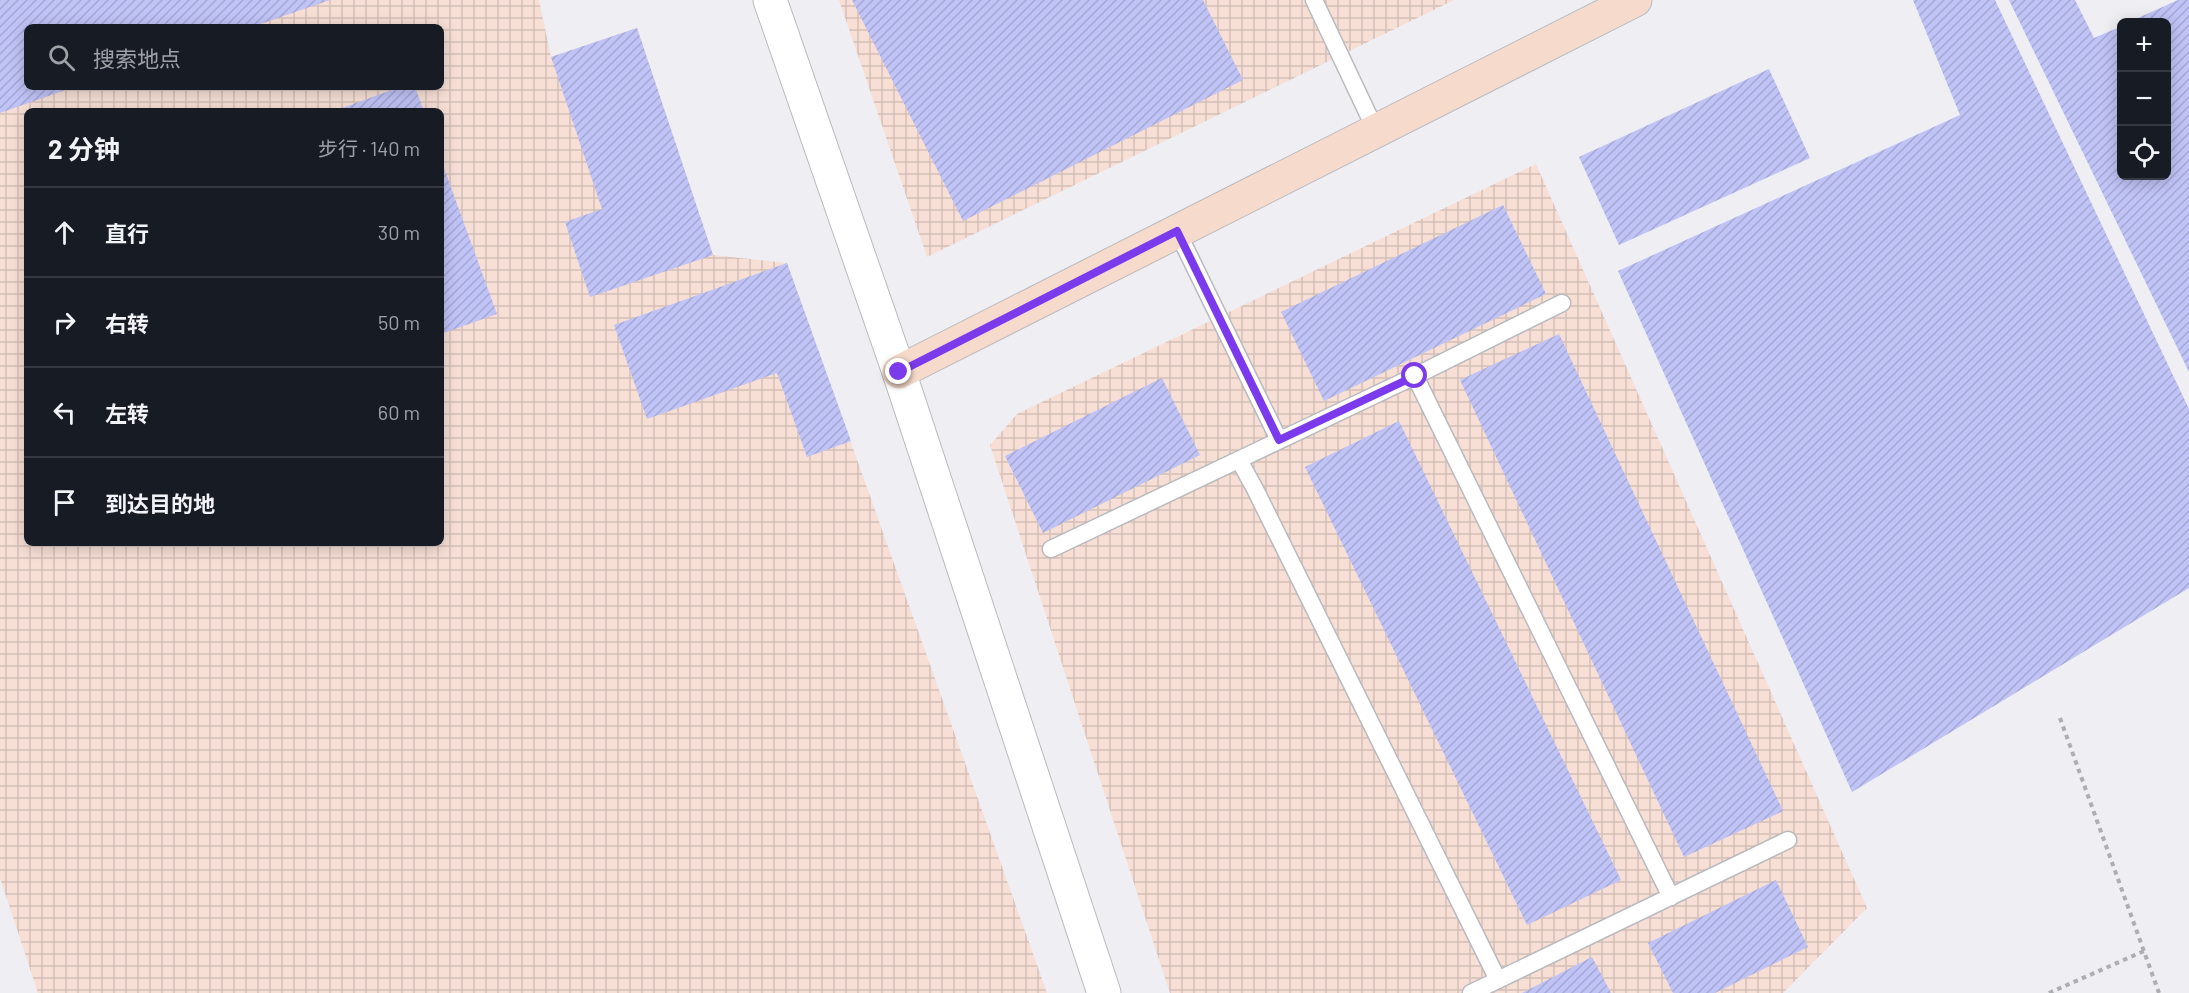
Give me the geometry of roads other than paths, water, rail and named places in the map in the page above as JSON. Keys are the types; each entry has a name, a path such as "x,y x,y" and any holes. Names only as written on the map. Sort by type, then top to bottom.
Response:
{"street":[{"path":"770,0 899,372 1104,993"},
{"path":"899,372 1635,0"}],"lane":[{"path":"1314,0 1376,131"},
{"path":"1177,231 1279,440"},
{"path":"1051,549 1415,376 1562,303"},
{"path":"1415,376 1671,897"},
{"path":"1239,460 1498,980"},
{"path":"1471,993 1788,840"}]}
